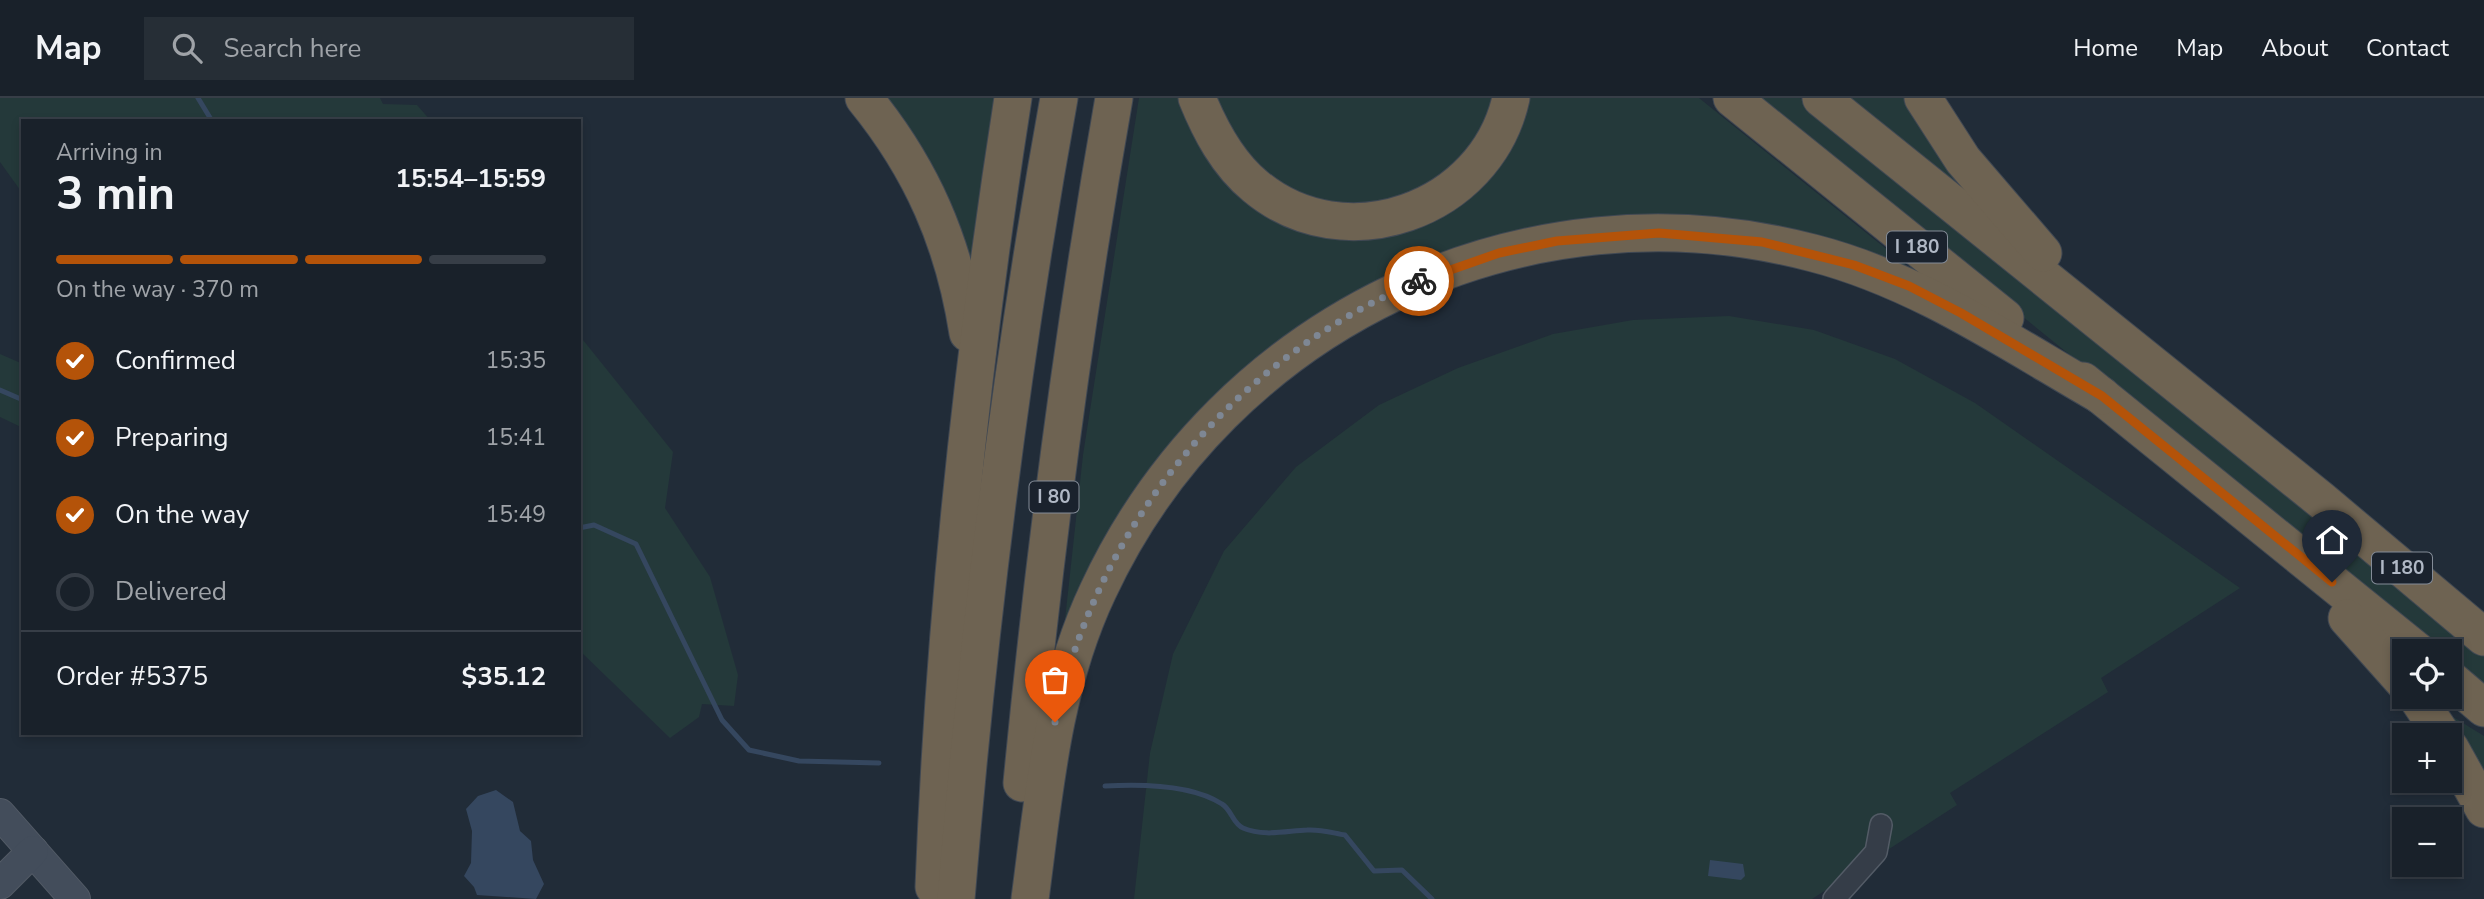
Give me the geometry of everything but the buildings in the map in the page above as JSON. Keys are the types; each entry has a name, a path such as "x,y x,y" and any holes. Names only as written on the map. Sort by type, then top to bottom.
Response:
{"highway":[{"path":"864,98 912,162 933,204 950,248 968,334 968,419"},
{"path":"933,899 947,641 968,419 1013,98"},
{"name":"I 80","path":"956,899 994,539 1021,334 1059,98"},
{"name":"I 80","path":"1010,899 1044,579 1070,373 1114,98"},
{"path":"1197,98 1223,150 1255,186 1277,202 1317,218 1366,223 1414,212 1460,184 1494,142 1511,98"},
{"name":"I 180","path":"1732,98 2402,639"},
{"name":"I 180","path":"1821,98 2136,350 2484,637"},
{"path":"1923,98 1963,160 1997,202 2136,350"},
{"path":"1030,899 1050,747 1060,697 1078,640 1120,547 1152,497 1183,456 1249,387 1295,351 1350,314 1396,291 1487,257 1557,241 1659,233 1762,242 1854,265 1909,286 1961,313 2102,396"},
{"path":"2320,500 2484,604"},
{"path":"2264,527 2392,669"},
{"path":"2462,689 2484,708"},
{"path":"2462,770 2484,809"}],"main road":[{"path":"4,825 33,851 75,899"},
{"path":"4,887 33,851"}],"street":[{"path":"1834,899 1842,894 1876,852 1881,825"}],"green space":[{"path":"0,98 380,98 383,104 417,105 429,119 21,119 21,191 0,162"},
{"path":"870,98 1002,98 969,306"},
{"path":"1139,98 1182,98 1274,210 1421,218 1520,98 1699,98 1936,289 1871,262 1518,239 1244,382 1062,647 1083,455"},
{"path":"1207,98 1495,98 1488,122 1445,177 1377,207 1295,198 1260,173"},
{"path":"1753,98 1800,98 2484,652 2484,692 2462,674 2462,639 2420,639"},
{"path":"1849,98 1914,98 1974,198"},
{"path":"1729,316 1814,330 1895,359 1975,403 2240,588 2101,678 2108,692 1950,793 1957,805 1812,899 1134,899 1150,753 1173,654 1224,551 1296,467 1379,405 1458,368 1553,334 1633,320"},
{"path":"581,337 673,452 665,508 710,577 738,675 734,706 702,704 699,717 670,738 581,652"},
{"path":"0,354 21,363 21,427 0,417"},
{"path":"2445,712 2484,736 2484,794 2462,748 2462,723 2450,723"}],"water":[{"path":"496,790 513,802 520,831 531,841 533,860 544,884 536,899 477,895 464,876 471,863 472,831 466,809 478,796"},
{"path":"1710,860 1743,864 1745,876 1741,880 1708,876"}],"waterway":[{"path":"198,98 211,119"},
{"path":"0,390 21,399"},
{"path":"581,528 594,525 636,544 722,720 749,750 799,761 879,763"},
{"path":"1105,786 1150,786 1196,792 1222,804 1240,826 1251,831 1275,833 1312,830 1345,835 1374,871 1402,870 1432,899"}],"way so far":[{"path":"1055,722 1078,640 1097,593 1120,547 1152,497 1183,456 1249,387 1295,351 1350,314 1419,281"}],"route":[{"path":"1419,281 1499,253 1557,241 1659,233 1711,235 1762,242 1812,252 1854,265 1909,286 1961,313 2102,396 2332,582"}]}
